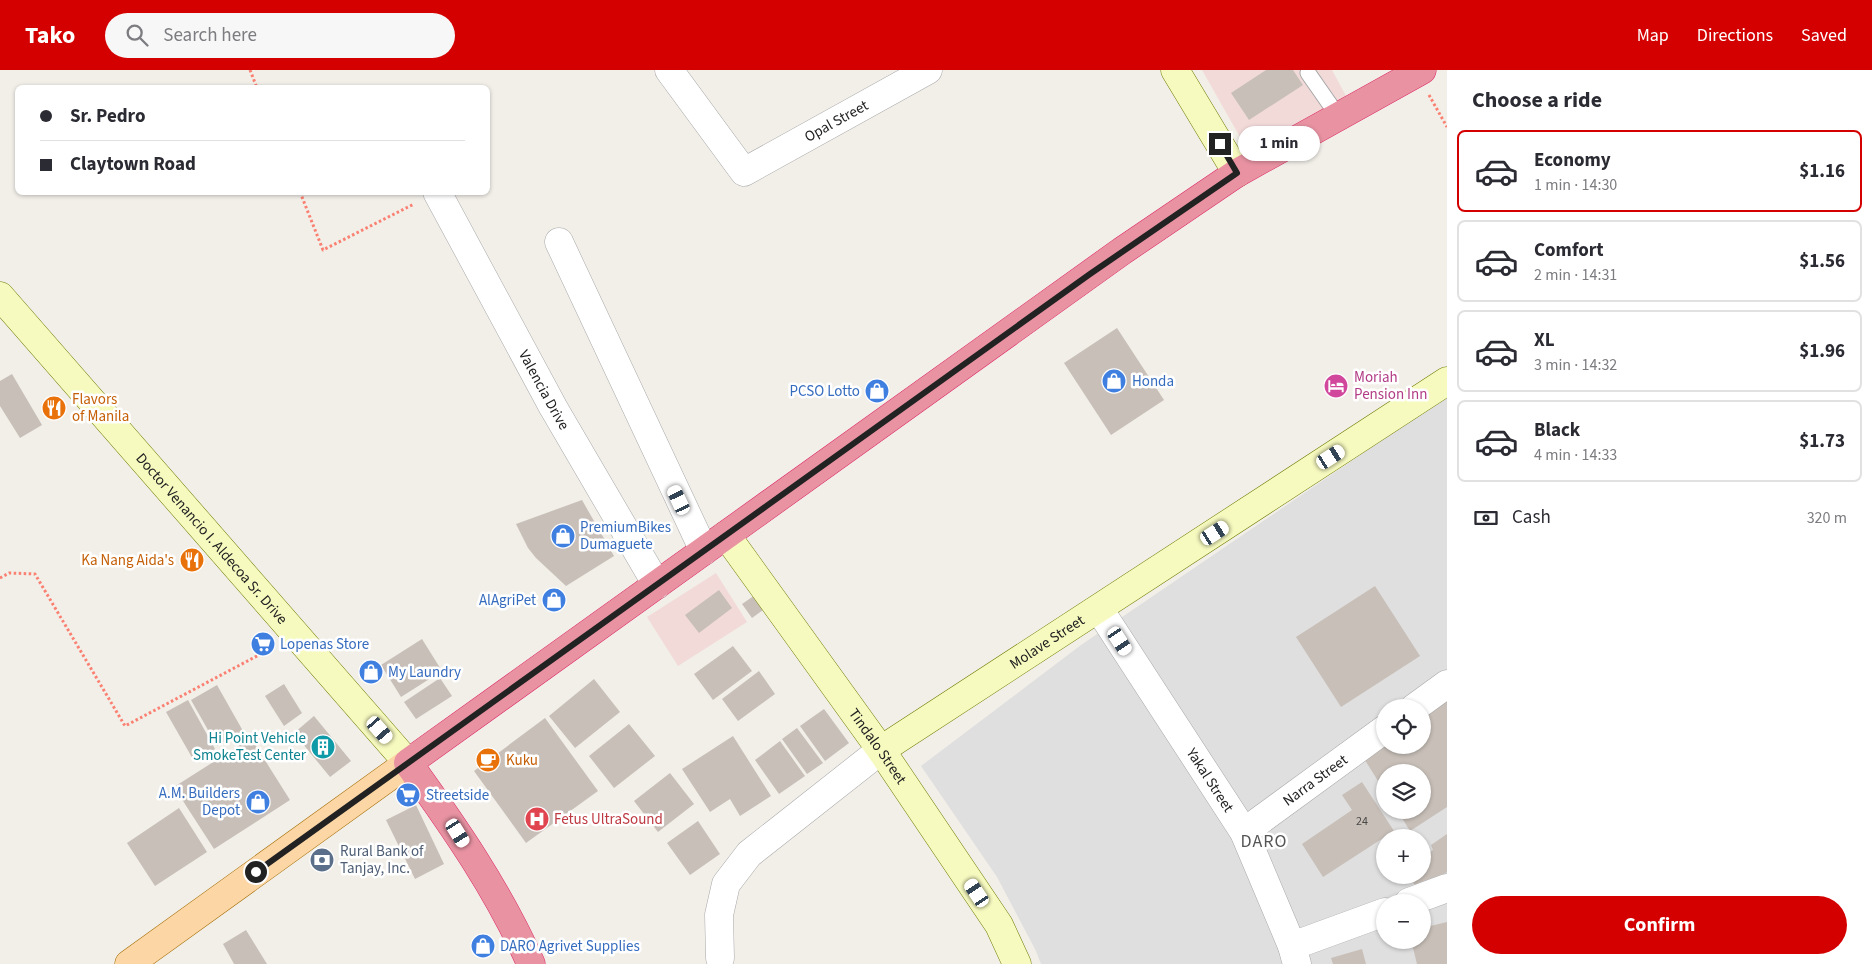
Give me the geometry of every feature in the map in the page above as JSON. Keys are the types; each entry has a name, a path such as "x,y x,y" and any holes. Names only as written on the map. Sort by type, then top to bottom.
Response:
{"highway":[{"path":"408,763 1122,251 1237,173 1419,71"},
{"name":"Doctor Venancio I. Aldecoa Sr. Drive","path":"408,763 458,833 489,882 530,964"}],"main road":[{"path":"129,964 408,763"}],"street":[{"name":"Opal Street","path":"670,70 744,172 928,70"},
{"path":"1175,70 1237,173"},
{"name":"Valencia Drive","path":"428,197 656,585"},
{"path":"559,242 704,551"},
{"name":"Doctor Venancio I. Aldecoa Sr. Drive","path":"0,296 408,763"},
{"name":"Molave Street","path":"720,958 719,915 726,884 749,854 880,750 1099,609 1447,380"},
{"name":"Tindalo Street","path":"726,535 880,750 999,925 1017,964"},
{"name":"Yakal Street","path":"1099,609 1244,832 1294,955"},
{"path":"1426,699 1447,684"},
{"name":"Narra Street","path":"1244,832 1376,736"},
{"path":"1431,894 1447,888"},
{"path":"1294,955 1376,916"}],"lane":[{"path":"1308,73 1338,116"}],"path":[{"path":"250,70 256,85"},
{"path":"1419,71 1447,127"},
{"path":"301,195 323,250 428,197"},
{"path":"0,578 9,572 35,574 126,726 296,635"}],"shaded area":[{"path":"1202,70 1332,70 1346,96 1249,153"},
{"path":"1447,396 1447,964 1041,964 997,877 921,766 1081,645"},
{"path":"716,573 747,622 678,666 647,617"}],"building":[{"path":"1266,70 1293,70 1303,85 1249,120 1231,93"},
{"name":"Honda","path":"1117,328 1164,400 1111,435 1064,363"},
{"path":"12,374 42,425 20,438 0,406 0,381"},
{"name":"PremiumBikes Dumaguete","path":"582,500 614,556 566,586 536,558 528,548 516,524"},
{"path":"1375,586 1420,656 1341,707 1296,637"},
{"path":"719,590 732,608 699,633 685,615"},
{"path":"758,593 767,607 752,618 742,604"},
{"path":"422,639 442,671 401,697 381,665"},
{"path":"733,646 752,671 713,700 694,674"},
{"path":"759,671 775,694 738,721 722,699"},
{"path":"440,678 452,696 416,719 404,702"},
{"path":"594,679 620,712 575,748 549,716"},
{"path":"284,684 302,713 284,726 265,696"},
{"path":"217,685 243,731 217,746 191,700"},
{"path":"188,700 215,749 194,761 166,712"},
{"path":"1447,701 1447,807 1431,817 1431,764 1376,764 1376,778 1363,757 1376,750 1376,754 1431,754 1431,712"},
{"path":"824,709 849,743 825,761 800,726"},
{"name":"Hi Point Vehicle SmokeTest Center","path":"314,716 351,761 330,777 294,733"},
{"path":"545,718 598,791 526,843 474,771"},
{"path":"629,724 655,756 614,788 589,756"},
{"path":"797,728 823,763 807,774 782,739"},
{"path":"733,736 771,796 740,816 730,799 710,812 682,769"},
{"path":"251,738 290,800 214,849 174,787"},
{"path":"780,741 805,776 779,794 755,760"},
{"path":"670,773 694,804 658,832 634,801"},
{"path":"1362,782 1376,803 1376,819 1386,819 1393,829 1376,829 1376,843 1323,877 1302,844 1352,810 1342,795"},
{"path":"416,805 444,864 415,879 386,820"},
{"path":"179,808 207,852 155,886 127,843"},
{"path":"1403,819 1428,819 1413,829 1409,829"},
{"path":"698,821 720,854 690,875 667,843"},
{"path":"1447,834 1447,872 1431,883 1431,851 1433,850 1431,845"},
{"path":"1414,884 1429,884 1419,891"},
{"path":"1447,922 1447,964 1417,964 1413,949 1431,949 1431,926"},
{"path":"246,930 267,964 234,964 223,944"},
{"path":"1362,949 1366,964 1333,964 1331,958"}],"place":[{"name":"Honda","path":"1114,381"},
{"name":"Moriah Pension Inn","path":"1336,386"},
{"name":"PCSO Lotto","path":"877,391"},
{"name":"Flavors of Manila","path":"54,408"},
{"name":"PremiumBikes Dumaguete","path":"563,536"},
{"name":"Ka Nang Aida's","path":"192,560"},
{"name":"AlAgriPet","path":"554,600"},
{"name":"Lopenas Store","path":"263,644"},
{"name":"My Laundry","path":"371,672"},
{"name":"Hi Point Vehicle SmokeTest Center","path":"323,747"},
{"name":"Kuku","path":"488,760"},
{"name":"Streetside","path":"408,795"},
{"name":"A.M. Builders Depot","path":"258,802"},
{"name":"Fetus UltraSound","path":"537,819"},
{"name":"Rural Bank of Tanjay, Inc.","path":"322,860"},
{"name":"DARO Agrivet Supplies","path":"483,946"}],"district":[{"name":"DARO","path":"1264,841"}],"route":[{"path":"256,872 1122,251 1237,173 1220,144"}]}
